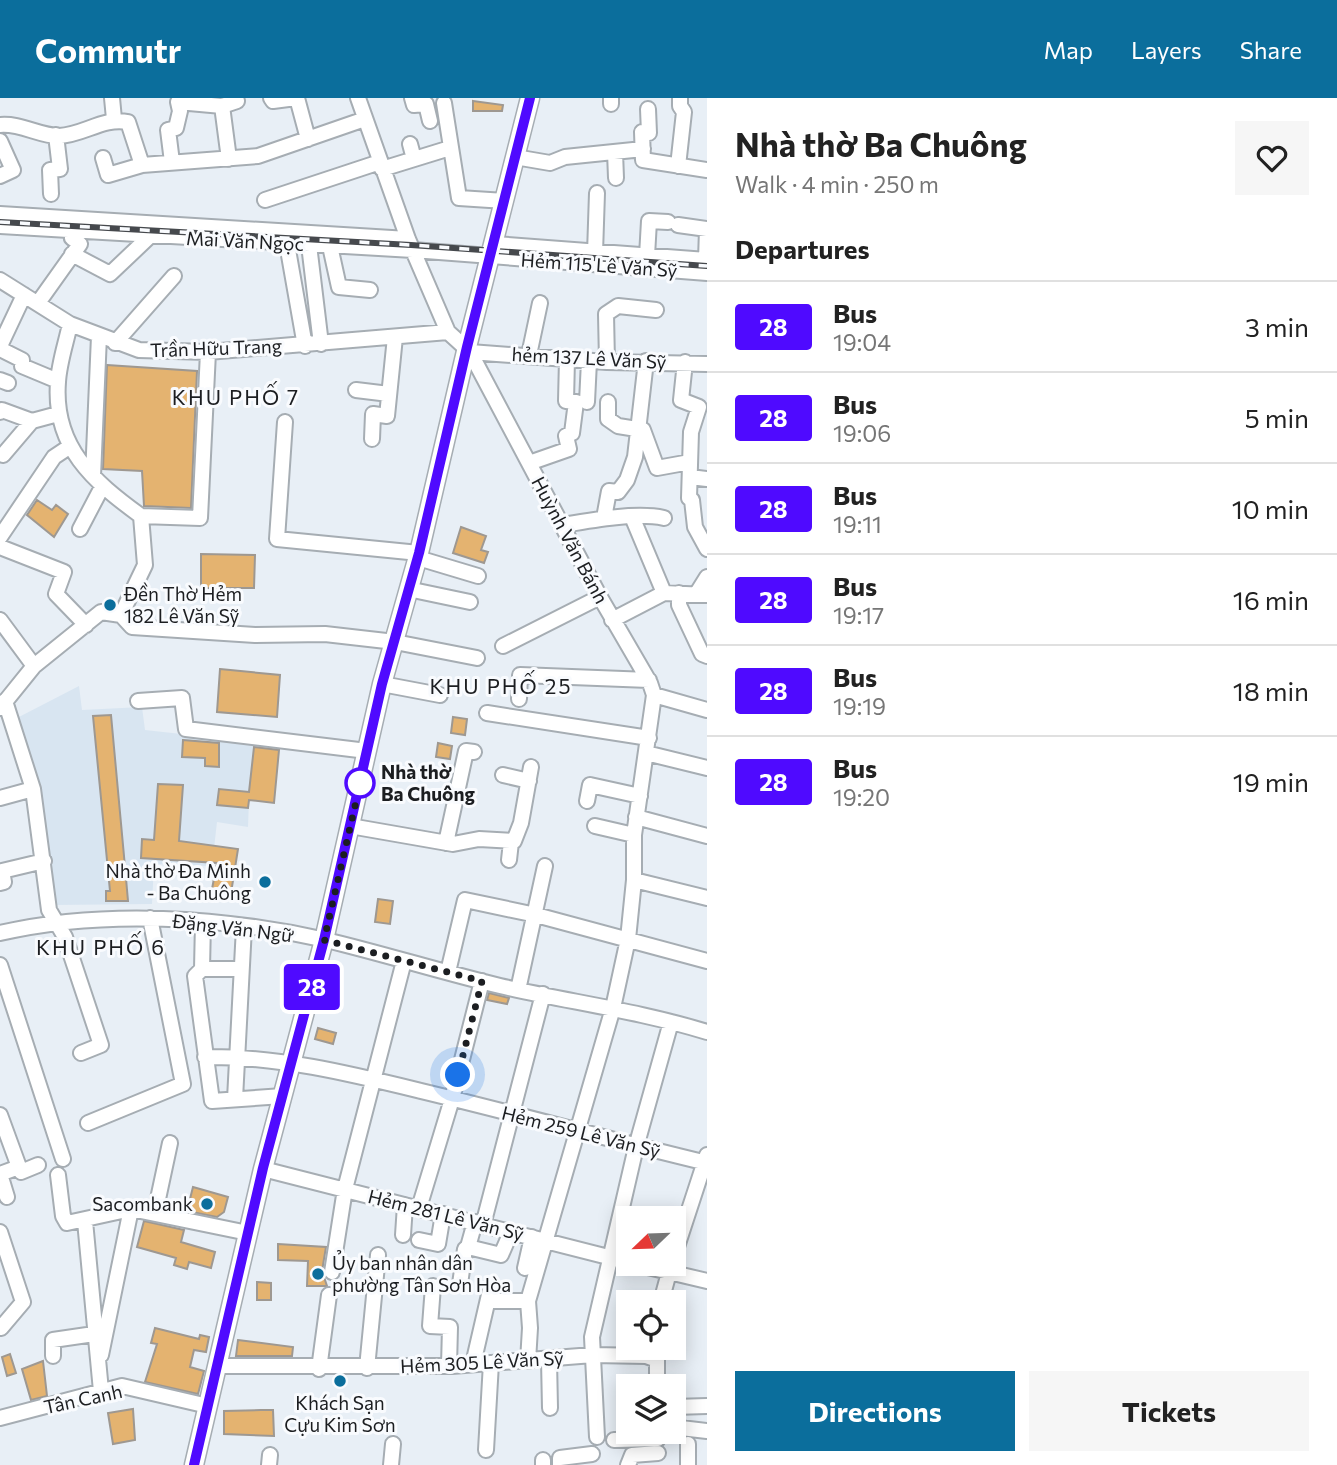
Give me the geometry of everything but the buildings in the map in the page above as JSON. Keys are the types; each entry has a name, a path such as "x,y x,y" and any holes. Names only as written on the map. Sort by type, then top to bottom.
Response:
{"main road":[{"path":"194,1465 263,1168 324,940 382,684 418,555 530,98"}],"street":[{"path":"112,98 114,119"},
{"path":"172,162 168,130 176,128 180,111 178,102 191,100 222,106 237,101 236,98"},
{"path":"271,98 273,102 297,98 308,139"},
{"name":"Huỳnh Văn Bánh","path":"358,98 411,245 448,331 468,349 612,620 649,680 654,695 634,835 634,880 628,939 613,1008 579,1130 539,1239"},
{"path":"412,98 414,105 426,104 430,121"},
{"path":"678,166 684,112 680,106 680,98"},
{"path":"444,103 459,198 505,201"},
{"path":"222,106 229,159"},
{"path":"648,108 649,133 642,132 643,160 707,170"},
{"path":"0,125 10,124 56,135 114,119 128,122 142,165"},
{"path":"103,159 108,176 142,165 258,156 365,119"},
{"path":"51,194 50,170 60,169 56,135"},
{"path":"0,141 13,170 0,176"},
{"path":"410,144 414,159"},
{"path":"265,201 381,165 450,148"},
{"path":"515,157 550,163 565,157 643,149"},
{"path":"615,152 616,178"},
{"path":"595,253 597,193"},
{"name":"Mai Văn Ngọc","path":"0,214 493,250"},
{"path":"493,250 707,260 707,229 649,221 647,256"},
{"name":"Mai Văn Ngọc","path":"0,226 330,246 411,245"},
{"path":"38,303 80,244 72,239 74,232"},
{"path":"72,254 110,274 150,236"},
{"path":"287,244 305,345"},
{"path":"309,245 321,344"},
{"path":"330,246 340,287 370,290"},
{"name":"Hẻm 115 Lê Văn Sỹ","path":"493,250 707,273"},
{"path":"115,343 174,275"},
{"name":"Trần Hữu Trang","path":"0,280 70,324 139,351 208,352 448,331"},
{"path":"24,295 0,348 22,360 23,366 58,381"},
{"path":"529,355 540,303"},
{"path":"607,362 606,314 618,306 656,310"},
{"path":"70,324 58,381 58,414 69,447 97,482 141,516 200,518 208,352"},
{"path":"80,529 97,482 99,336"},
{"path":"372,439 373,414 387,416 395,337"},
{"name":"hẻm 137 Lê Văn Sỹ","path":"468,349 589,361 707,364"},
{"path":"529,463 569,449 566,436 572,433 576,402 566,401 567,359"},
{"path":"587,402 589,361"},
{"path":"604,518 609,491 618,492 632,468 646,361"},
{"path":"685,362 681,400 703,408 691,432 689,498 692,500 695,527 707,549"},
{"path":"356,390 389,394"},
{"path":"608,402 608,419 618,426 643,430 657,468 690,470 707,479"},
{"path":"0,412 2,410 32,421"},
{"path":"3,455 32,421 58,414"},
{"path":"285,422 277,539 418,555 478,576"},
{"path":"0,537 54,457 69,447"},
{"path":"121,615 145,565 141,516"},
{"path":"563,525 604,518 664,518"},
{"path":"633,519 705,655"},
{"path":"0,547 64,572 55,592 86,625"},
{"path":"612,620 671,593 702,594 707,577"},
{"path":"408,589 470,603"},
{"path":"503,646 600,597"},
{"path":"81,1053 101,1045 65,937 49,910 33,789 3,705 34,666 101,612 121,615 132,627 255,635 325,634 395,642 477,658"},
{"path":"0,620 34,666"},
{"path":"519,699 520,675 649,680"},
{"path":"382,684 440,695"},
{"path":"654,695 707,710"},
{"path":"138,701 181,698 186,729 367,751"},
{"path":"487,713 649,738"},
{"path":"446,843 466,751 474,752"},
{"path":"646,753 707,768"},
{"path":"503,775 530,774 518,835 511,842 509,860"},
{"path":"587,801 590,785 639,796"},
{"path":"0,799 33,789"},
{"path":"636,817 707,836"},
{"path":"350,826 446,843 479,839 511,842"},
{"path":"595,826 634,835"},
{"path":"0,883 4,882 2,871 44,861"},
{"path":"518,990 545,866"},
{"path":"634,880 707,898"},
{"path":"448,972 465,900 536,915 707,961"},
{"path":"88,1123 183,1084 150,918"},
{"name":"Đặng Văn Ngữ","path":"0,933 57,924 150,918 244,927 324,940 518,990 706,1027"},
{"path":"202,969 203,922"},
{"path":"235,1099 235,1056 244,927"},
{"path":"332,1272 345,1189 404,961"},
{"path":"0,965 63,1159"},
{"path":"241,968 202,969 195,976 212,1101 283,1096"},
{"path":"403,1235 452,1099 482,981"},
{"path":"460,1284 465,1249 479,1224 513,1114 543,994"},
{"path":"597,1437 592,1337 636,1147 671,1022"},
{"name":"Hẻm 259 Lê Văn Sỹ","path":"205,1057 235,1056 375,1080 579,1130 636,1147 706,1159"},
{"path":"0,1115 21,1172 38,1165"},
{"path":"155,1213 170,1143"},
{"path":"686,1220 706,1159"},
{"path":"7,1196 0,1174 19,1167"},
{"name":"Hẻm 281 Lê Văn Sỹ","path":"263,1168 616,1259"},
{"path":"58,1175 64,1220 67,1223 131,1209 248,1233"},
{"path":"98,1370 131,1209"},
{"path":"419,1240 438,1244 443,1214"},
{"path":"85,1221 101,1391"},
{"path":"0,1232 23,1302 0,1327"},
{"path":"468,1247 500,1255 510,1232"},
{"path":"525,1268 539,1239"},
{"path":"528,1361 528,1301 539,1239"},
{"path":"367,1368 378,1255"},
{"path":"686,1274 707,1281"},
{"path":"433,1286 430,1326 450,1327 449,1366"},
{"path":"473,1364 491,1286"},
{"path":"319,1368 329,1295"},
{"path":"488,1301 528,1301"},
{"path":"53,1356 53,1340 94,1334"},
{"name":"Hẻm 305 Lê Văn Sỹ","path":"218,1367 449,1366 616,1354"},
{"path":"549,1360 550,1408"},
{"path":"486,1450 491,1363"},
{"name":"Tân Canh","path":"0,1418 122,1387 208,1406"},
{"path":"686,1407 707,1406"},
{"path":"686,1429 707,1431"},
{"path":"614,1440 658,1447"},
{"path":"391,1465 393,1444"},
{"path":"688,1444 688,1465"},
{"path":"628,1465 632,1455 658,1447"},
{"path":"560,1465 559,1458 592,1454"}],"shaded area":[{"path":"79,686 82,710 142,707 145,730 280,745 274,803 249,800 248,827 217,822 212,866 154,864 152,904 53,905 39,784 17,718"}],"railway":[{"path":"0,222 411,245 707,266"}],"bus line":[{"name":"28","path":"194,1465 263,1168 324,940 382,684 419,553 467,347 530,98"}],"place":[{"name":"Đền Thờ Hẻm 182 Lê Văn Sỹ","path":"110,605"},
{"name":"Nhà thờ Ba Chuông","path":"360,783"},
{"name":"Nhà thờ Đa Minh - Ba Chuông","path":"265,882"},
{"name":"Sacombank","path":"207,1204"},
{"name":"Ủy ban nhân dân phường Tân Sơn Hòa","path":"318,1274"},
{"name":"Khách Sạn Cựu Kim Sơn","path":"340,1381"}],"district":[{"name":"KHU PHỐ 7","path":"236,398"},
{"name":"KHU PHỐ 25","path":"501,687"},
{"name":"KHU PHỐ 6","path":"101,948"}],"route":[{"path":"360,783 362,776 324,940 482,981 458,1075"}]}
